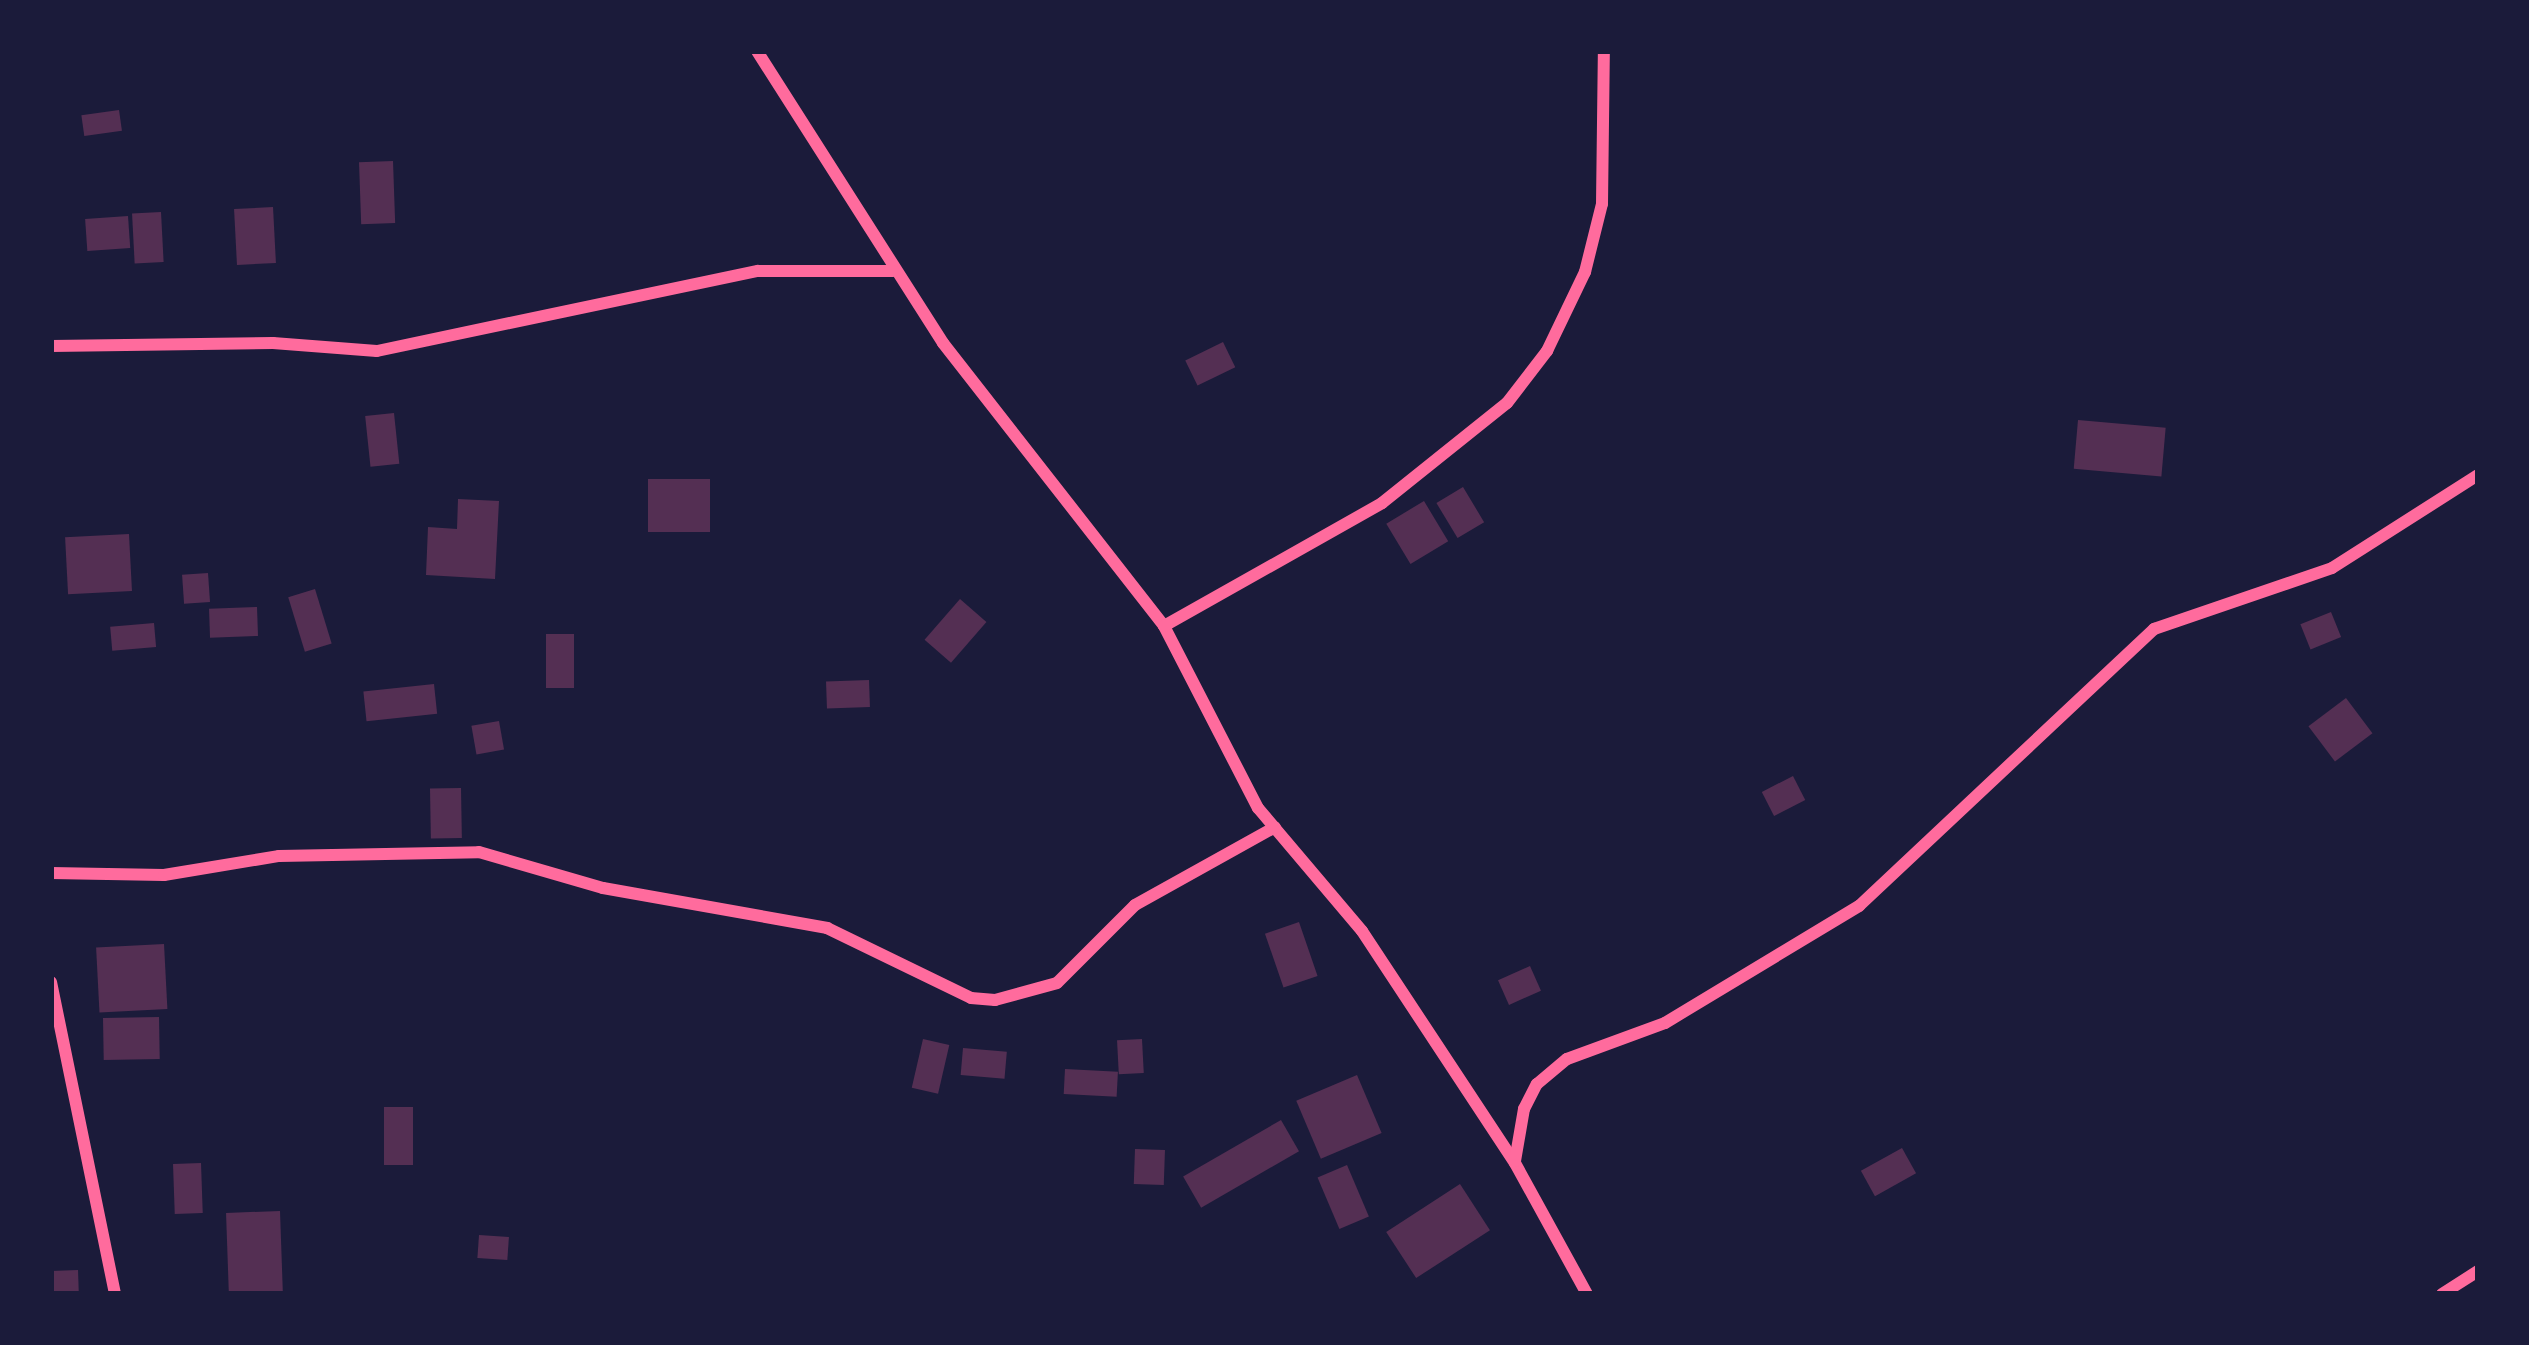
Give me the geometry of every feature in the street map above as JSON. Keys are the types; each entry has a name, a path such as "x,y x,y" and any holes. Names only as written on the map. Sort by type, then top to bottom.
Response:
{"street":[{"path":"757,51 893,271 1164,626 1275,827 1362,931 1515,1162 1587,1294"},
{"path":"1164,626 1382,502 1507,403 1547,351 1585,272 1602,204 1604,51"},
{"path":"51,346 273,343 376,351 758,271 893,271"},
{"path":"1515,1162 1524,1109 1537,1084 1567,1058 1665,1023 1859,906 2154,629 2332,568 2478,476"},
{"path":"51,873 164,875 279,856 478,852 603,887 827,928 970,998 995,1000 1057,983 1135,905 1275,827"},
{"path":"51,982 115,1294"},
{"path":"2442,1294 2478,1271"}],"building":[{"path":"119,110 122,131 84,136 81,115"},
{"path":"393,161 395,223 361,224 359,162"},
{"path":"273,207 276,263 237,265 234,209"},
{"path":"161,212 164,262 135,263 132,214"},
{"path":"128,216 130,248 87,251 85,219"},
{"path":"1223,342 1235,367 1198,386 1185,360"},
{"path":"394,413 399,464 370,467 365,416"},
{"path":"2078,420 2166,428 2161,476 2074,469"},
{"path":"648,479 710,479 710,532 648,532"},
{"path":"1463,487 1484,522 1458,538 1436,503"},
{"path":"458,499 499,501 495,579 426,575 428,527 457,529"},
{"path":"1424,501 1448,541 1410,564 1386,524"},
{"path":"129,534 132,591 68,594 65,537"},
{"path":"208,573 210,602 184,604 182,575"},
{"path":"315,589 332,644 305,652 288,597"},
{"path":"960,599 986,622 951,663 925,640"},
{"path":"257,607 258,636 210,638 209,609"},
{"path":"2331,612 2341,637 2311,649 2300,624"},
{"path":"154,623 156,647 112,651 110,627"},
{"path":"546,634 574,634 574,688 546,688"},
{"path":"869,680 870,707 827,708 826,682"},
{"path":"434,684 437,714 367,721 363,691"},
{"path":"2346,698 2372,733 2335,761 2308,726"},
{"path":"499,721 504,750 476,754 471,726"},
{"path":"1793,776 1805,800 1774,816 1762,792"},
{"path":"461,788 462,838 431,839 430,789"},
{"path":"1299,922 1318,976 1284,988 1265,934"},
{"path":"164,944 167,1009 99,1012 96,948"},
{"path":"1530,966 1541,991 1509,1005 1498,980"},
{"path":"159,1017 160,1059 104,1060 103,1018"},
{"path":"923,1039 949,1045 938,1094 912,1088"},
{"path":"1142,1039 1144,1073 1119,1074 1117,1040"},
{"path":"963,1048 1007,1052 1004,1079 961,1075"},
{"path":"1065,1069 1118,1072 1117,1097 1064,1094"},
{"path":"1357,1075 1382,1133 1321,1159 1296,1101"},
{"path":"384,1107 413,1107 413,1165 384,1165"},
{"path":"1281,1120 1299,1151 1201,1208 1183,1176"},
{"path":"1902,1148 1916,1173 1875,1196 1861,1171"},
{"path":"1135,1149 1165,1150 1164,1185 1134,1184"},
{"path":"201,1163 203,1213 175,1214 173,1164"},
{"path":"1347,1165 1369,1217 1339,1229 1318,1178"},
{"path":"1460,1184 1490,1230 1416,1278 1386,1232"},
{"path":"280,1211 283,1294 229,1294 226,1213"},
{"path":"479,1235 509,1237 507,1260 477,1258"},
{"path":"78,1270 79,1294 52,1294 51,1271"}]}
